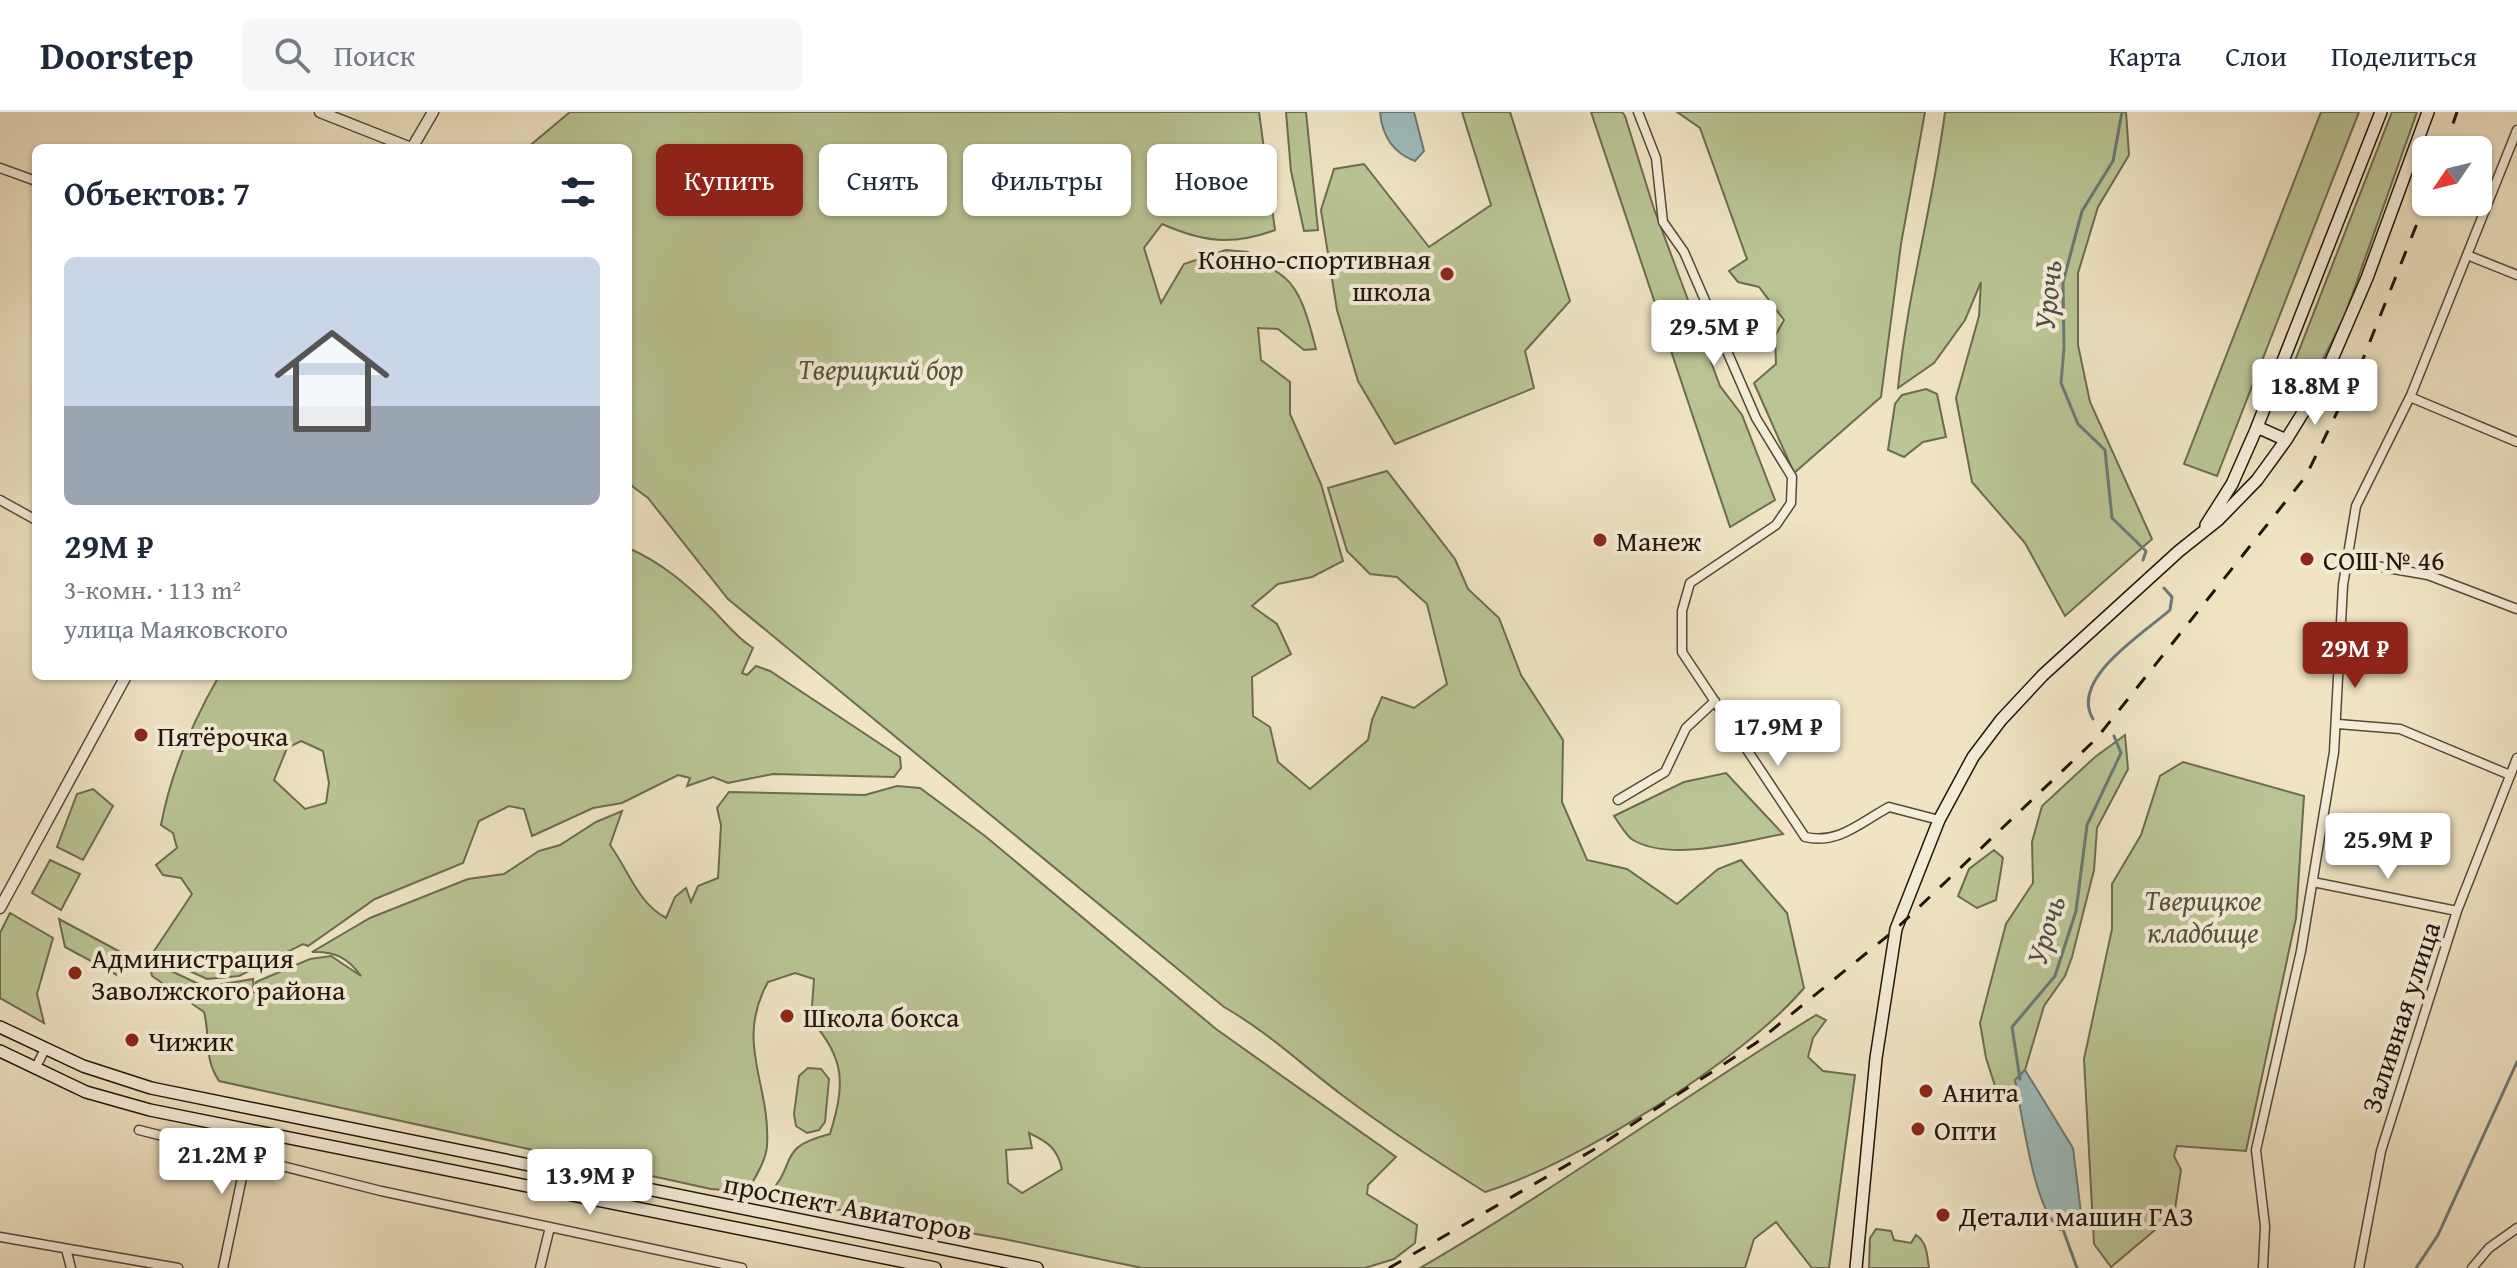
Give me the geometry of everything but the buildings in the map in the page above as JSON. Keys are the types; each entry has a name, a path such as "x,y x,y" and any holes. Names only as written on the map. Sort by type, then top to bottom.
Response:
{"main road":[{"path":"2201,532 2232,484 2257,427 2381,112"},
{"path":"1856,1268 1876,1058 1896,929 1939,820 1973,757 2001,720 2043,675 2218,520 2257,480 2286,440 2323,380 2367,278 2428,112"},
{"path":"2257,427 2286,440"},
{"name":"проспект Авиаторов","path":"0,1027 117,1079 151,1088 1037,1268"},
{"name":"проспект Авиаторов","path":"0,1051 86,1092 150,1110 935,1268"}],"street":[{"path":"320,112 402,144"},
{"path":"414,144 433,112"},
{"path":"1638,112 1656,158 1663,222 1691,266 1756,418 1792,477 1791,503 1776,525 1690,583 1682,611 1682,652 1805,837 1820,841 1839,838 1889,807 1939,820"},
{"path":"2263,1268 2265,1226 2256,1150 2313,882 2338,724 2347,561 2356,506 2410,397 2517,130"},
{"path":"0,168 32,180"},
{"path":"2467,255 2517,275"},
{"path":"2410,397 2517,442"},
{"path":"0,500 32,518"},
{"path":"2347,561 2428,575 2517,609"},
{"path":"0,908 124,680"},
{"path":"1618,800 1665,772 1686,728 1715,701"},
{"path":"2338,724 2400,729 2510,775"},
{"name":"Заливная улица","path":"2359,1268 2381,1151 2457,911 2517,758"},
{"path":"2313,882 2457,911"},
{"path":"35,1069 45,1049"},
{"path":"139,1130 246,1158 740,1268"},
{"path":"223,1268 252,1130"},
{"path":"540,1268 550,1227"},
{"path":"2472,1268 2489,1248 2517,1228"},
{"path":"0,1237 178,1268"},
{"path":"66,1249 71,1268"}],"green space":[{"name":"Тверицкий бор","path":"570,112 1259,112 1263,144 1147,144 1147,216 1273,216 1275,230 1245,238 1218,240 1191,235 1162,224 1144,248 1161,303 1184,264 1226,250 1248,252 1280,274 1297,292 1316,349 1304,350 1278,329 1258,328 1261,360 1290,382 1290,414 1321,484 1343,561 1312,577 1278,584 1252,606 1277,624 1291,654 1252,677 1253,716 1270,727 1278,762 1310,789 1368,740 1382,697 1414,708 1447,684 1427,604 1397,577 1370,574 1347,551 1328,488 1387,471 1455,559 1468,589 1499,618 1521,675 1563,740 1562,802 1587,860 1627,869 1677,904 1718,869 1741,860 1787,913 1804,988 1741,1047 1655,1107 1565,1159 1485,1192 1377,1121 1270,1038 1224,1007 728,599 648,498 632,486 632,144 532,144"},
{"path":"1286,112 1306,112 1318,230 1304,231 1291,171"},
{"name":"Конно-спортивная школа","path":"1462,112 1510,112 1570,301 1525,351 1534,388 1395,444 1358,381 1337,310 1321,210 1334,169 1364,164 1429,247 1491,205"},
{"path":"1591,112 1622,112 1625,116 1653,206 1720,386 1742,415 1775,500 1730,527"},
{"path":"1677,112 1925,112 1901,244 1881,397 1794,473 1754,383 1776,364 1775,336 1784,320 1759,287 1738,282 1729,271 1747,259 1700,128"},
{"path":"1945,112 2126,112 2129,155 2098,207 2078,273 2078,345 2090,402 2152,539 2065,616 2025,543 1972,482 1956,398 1979,316 1981,282 1965,320 1934,363 1898,388 1907,319"},
{"path":"2321,112 2359,112 2217,476 2184,464"},
{"path":"2392,112 2417,112 2345,315 2303,400 2284,389"},
{"path":"1926,389 1937,394 1946,437 1923,442 1904,457 1888,450 1895,404 1902,395"},
{"path":"632,550 682,582 753,648 742,673 747,675 756,666 770,671 900,757 901,768 894,777 773,774 728,783 713,777 687,786 690,778 678,775 622,803 593,808 532,836 524,809 509,806 479,821 463,863 375,899 308,946 303,944 239,976 207,979 152,954 192,894 181,878 163,875 156,865 177,848 173,833 161,825 170,786 200,712 217,680 632,680","holes":["301,741 323,751 329,783 326,803 305,809 274,780 287,748"]},
{"path":"2125,735 2128,769 2097,828 2094,870 2072,957 2065,976 2044,1006 2025,1070 2015,1080 2020,1102 1997,1092 1986,1058 1980,1023 2006,924 2033,883 2032,842 2042,806 2095,757"},
{"name":"Тверицкое кладбище","path":"2183,762 2304,796 2296,918 2246,1151 2177,1146 2174,1156 2181,1170 2173,1222 2161,1225 2111,1267 2094,1244 2084,1059 2112,929 2112,884 2141,835 2160,776"},
{"path":"1726,773 1783,834 1707,848 1667,849 1633,840 1614,816 1684,782"},
{"path":"897,786 920,788 985,836 1216,1029 1396,1157 1368,1185 1367,1194 1417,1225 1415,1243 1394,1259 1365,1268 1142,1268 1004,1239 766,1197 794,1151 813,1139 830,1134 840,1087 831,1047 811,1020 814,979 795,973 768,982 758,1004 754,1044 767,1124 767,1146 762,1164 747,1192 711,1189 219,1081 209,1056 204,1012 152,976 148,960 205,987 253,979 254,993 256,982 310,959 331,956 361,976 340,957 312,952 370,918 468,879 504,874 539,851 560,845 596,822 622,811 610,845 641,895 666,918 675,897 686,888 691,902 698,886 718,878 721,825 717,808 729,792 865,795","holes":["1029,1133 1054,1151 1062,1169 1022,1193 1008,1183 1006,1150 1032,1148"]},
{"path":"93,789 113,806 83,860 57,847 77,794"},
{"path":"1994,850 2003,858 1996,900 1977,908 1958,896 1969,869"},
{"path":"50,860 80,874 61,910 32,893"},
{"path":"10,913 53,938 37,994 44,1023 0,998 0,933"},
{"path":"59,919 126,955 117,975 65,947"},
{"path":"1816,1015 1826,1020 1813,1038 1808,1057 1823,1071 1855,1075 1829,1268 1812,1268 1776,1222 1754,1239 1745,1268 1420,1268 1521,1207"},
{"path":"808,1068 821,1069 829,1079 825,1122 819,1130 807,1133 796,1126 794,1114 799,1076"},
{"path":"1876,1229 1891,1231 1894,1240 1911,1243 1916,1235 1924,1245 1929,1268 1869,1268 1870,1238"}],"water":[{"path":"1380,112 1414,112 1424,151 1415,161 1407,158 1390,142"},
{"path":"2025,1070 2073,1148 2081,1213 2060,1230 2043,1202 2030,1160 2015,1080"}],"waterway":[{"name":"Урочь","path":"2122,112 2113,161 2082,211 2063,282 2061,383 2078,424 2105,450 2112,518 2146,551 2143,560"},
{"name":"Урочь","path":"2093,719 2088,704 2091,688 2112,658 2170,610 2172,597 2164,588"},
{"name":"Урочь","path":"2020,1079 2012,1027 2055,976 2076,911 2087,825 2121,753 2114,736"},
{"path":"2416,1268 2438,1235 2517,1062"},
{"name":"Урочь","path":"2061,1224 2077,1268"}],"railway":[{"path":"2449,136 2457,112"},
{"path":"1389,1268 1593,1150 1756,1043 1896,929 2096,739 2306,476 2363,359 2420,216"}],"place":[{"name":"Конно-спортивная школа","path":"1447,274"},
{"name":"Манеж","path":"1600,540"},
{"name":"СОШ № 46","path":"2307,559"},
{"name":"Пятёрочка","path":"141,735"},
{"name":"Администрация Заволжского района","path":"75,973"},
{"name":"Школа бокса","path":"787,1016"},
{"name":"Чижик","path":"132,1040"},
{"name":"Анита","path":"1926,1091"},
{"name":"Опти","path":"1918,1129"},
{"name":"Детали машин ГАЗ","path":"1943,1215"}]}
